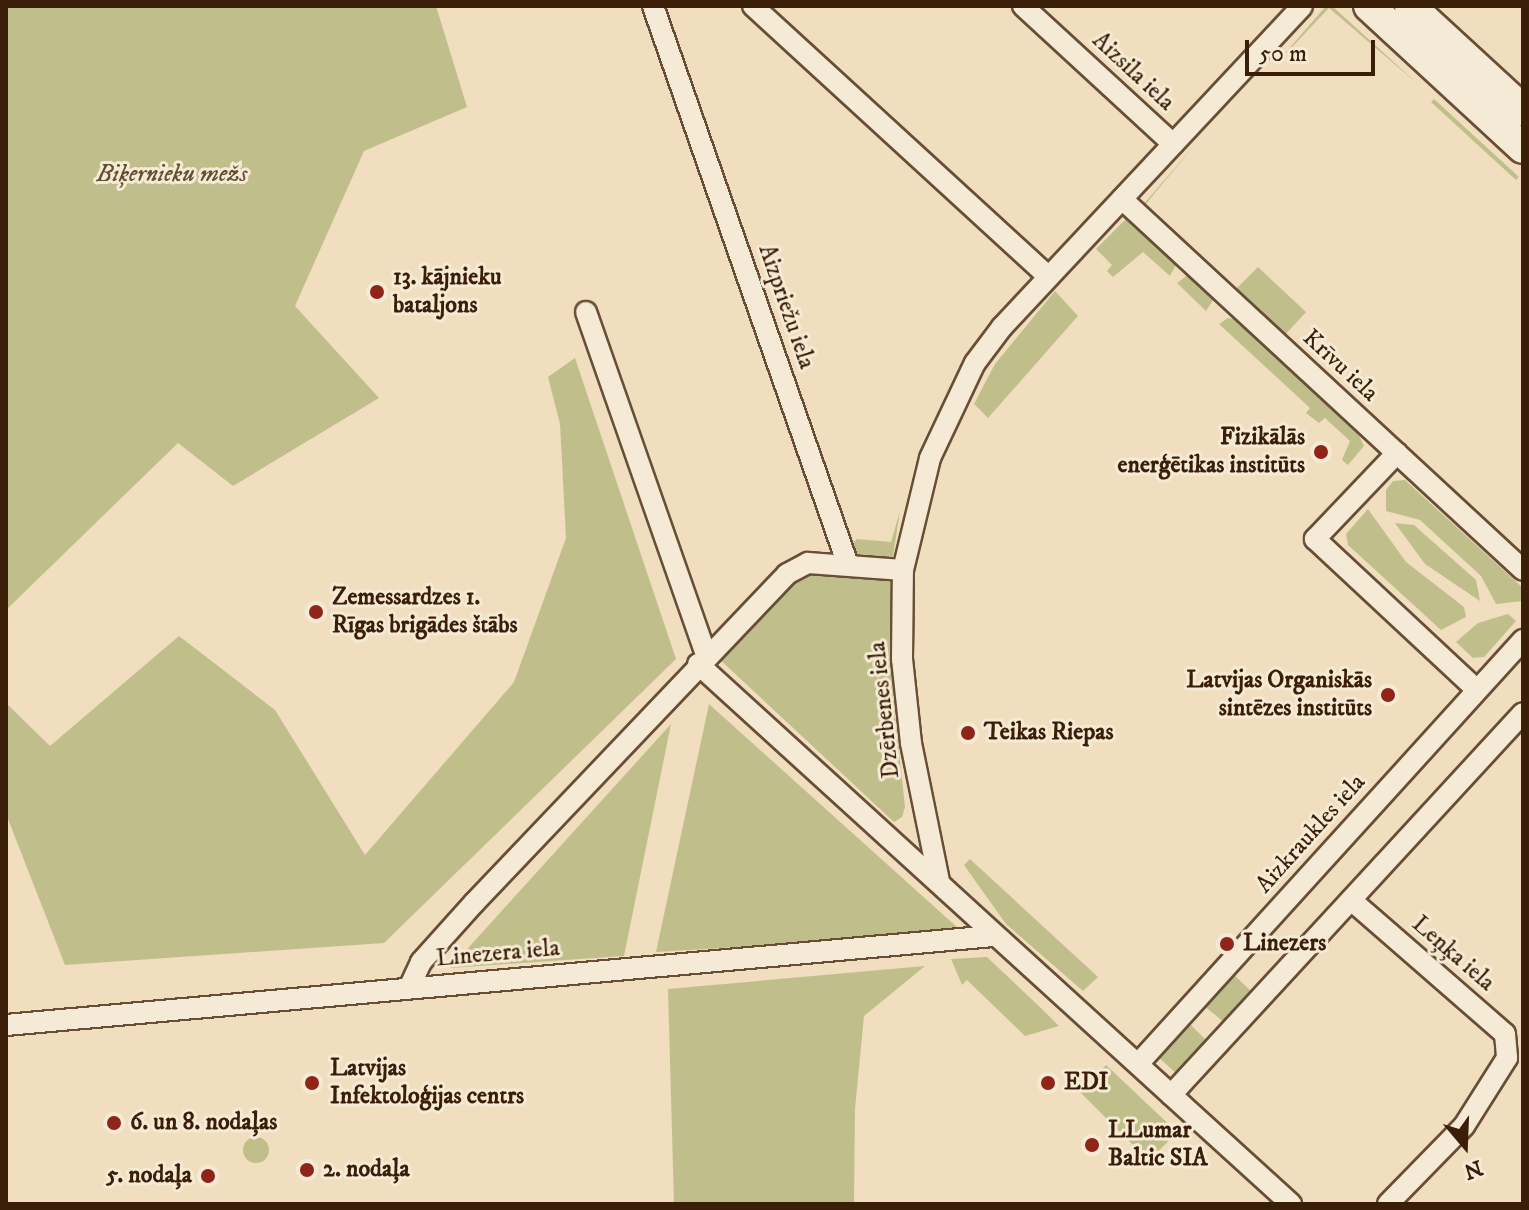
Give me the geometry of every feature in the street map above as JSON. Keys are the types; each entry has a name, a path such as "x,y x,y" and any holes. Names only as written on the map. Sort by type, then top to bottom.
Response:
{"main road":[{"path":"1369,6 1523,148"},
{"path":"1410,6 1523,110"}],"street":[{"path":"753,6 1049,277"},
{"name":"Aizsila iela","path":"1023,6 1173,144"},
{"name":"Dzērbenes iela","path":"939,881 905,698 903,570 930,458 957,397 988,345 1302,6"},
{"name":"Aizpriežu iela","path":"659,9 848,565"},
{"name":"Krīvu iela","path":"1122,199 1523,570"},
{"path":"586,312 702,660 994,936 1291,1204"},
{"path":"1397,453 1315,539 1477,690"},
{"path":"409,988 431,950 702,660 787,574 808,563 903,570"},
{"name":"Aizkraukles iela","path":"1138,1064 1523,640"},
{"path":"1171,1095 1523,713"},
{"name":"Leņķa iela","path":"1351,900 1505,1034 1507,1058 1464,1126 1388,1204"},
{"name":"Linezera iela","path":"6,1025 994,936"}],"green space":[{"name":"Biķernieku mežs","path":"6,6 436,6 467,107 364,151 295,306 379,398 233,486 178,443 6,610"},
{"path":"1326,6 1332,6 1419,85 1329,8 1273,67"},
{"path":"1434,99 1519,177 1516,180 1431,102"},
{"path":"1194,146 1145,205 1235,290 1258,267 1306,312 1284,336 1142,206"},
{"path":"1128,217 1177,263 1170,276 1143,252 1113,277 1107,271 1112,265 1096,249"},
{"path":"1189,274 1214,299 1206,311 1177,283"},
{"path":"1055,291 1078,316 988,418 974,404 995,364"},
{"path":"1228,318 1239,320 1357,431 1364,446 1348,465 1342,460 1350,441 1325,418 1319,423 1306,413 1310,408 1219,324"},
{"path":"575,358 676,659 384,943 65,965 6,814 6,703 50,746 179,636 275,710 365,855 514,682 566,538 560,424 548,377"},
{"path":"1405,480 1523,588 1523,601 1496,604 1481,576 1420,520 1386,511 1386,490 1393,481"},
{"path":"1368,509 1406,562 1464,607 1466,617 1441,630 1348,545 1346,534"},
{"path":"900,511 893,556 887,562 851,557 848,547 857,539 891,542"},
{"path":"1395,523 1414,525 1476,580 1480,601 1425,564"},
{"path":"804,574 893,581 893,695 905,807 902,817 894,822 716,656"},
{"path":"1508,614 1516,621 1484,657 1473,658 1456,642 1478,623"},
{"path":"709,704 958,928 952,934 656,952"},
{"path":"671,724 624,956 450,968"},
{"path":"970,859 1098,977 1083,991 1006,924 964,865"},
{"path":"987,957 1059,1026 1025,1036 967,980 962,985 951,959"},
{"path":"925,966 864,1016 855,1109 854,1204 674,1204 668,989"},
{"path":"1232,973 1253,993 1224,1022 1204,1006"},
{"path":"1189,1023 1208,1042 1177,1074 1157,1056"},
{"path":"1106,1065 1177,1132 1149,1161 1081,1093"},
{"path":"256,1137 265,1141 269,1150 265,1159 256,1163 247,1159 243,1150 247,1141"}],"place":[{"name":"13. kājnieku bataljons","path":"377,292"},
{"name":"Fizikālās enerģētikas institūts","path":"1321,452"},
{"name":"Zemessardzes 1. Rīgas brigādes štābs","path":"316,612"},
{"name":"Latvijas Organiskās sintēzes institūts","path":"1388,695"},
{"name":"Teikas Riepas","path":"968,733"},
{"name":"Linezers","path":"1227,944"},
{"name":"Latvijas Infektoloģijas centrs","path":"312,1083"},
{"name":"EDI","path":"1048,1083"},
{"name":"6. un 8. nodaļas","path":"114,1123"},
{"name":"LLumar Baltic SIA","path":"1092,1145"},
{"name":"2. nodaļa","path":"307,1170"},
{"name":"5. nodaļa","path":"208,1176"}]}
